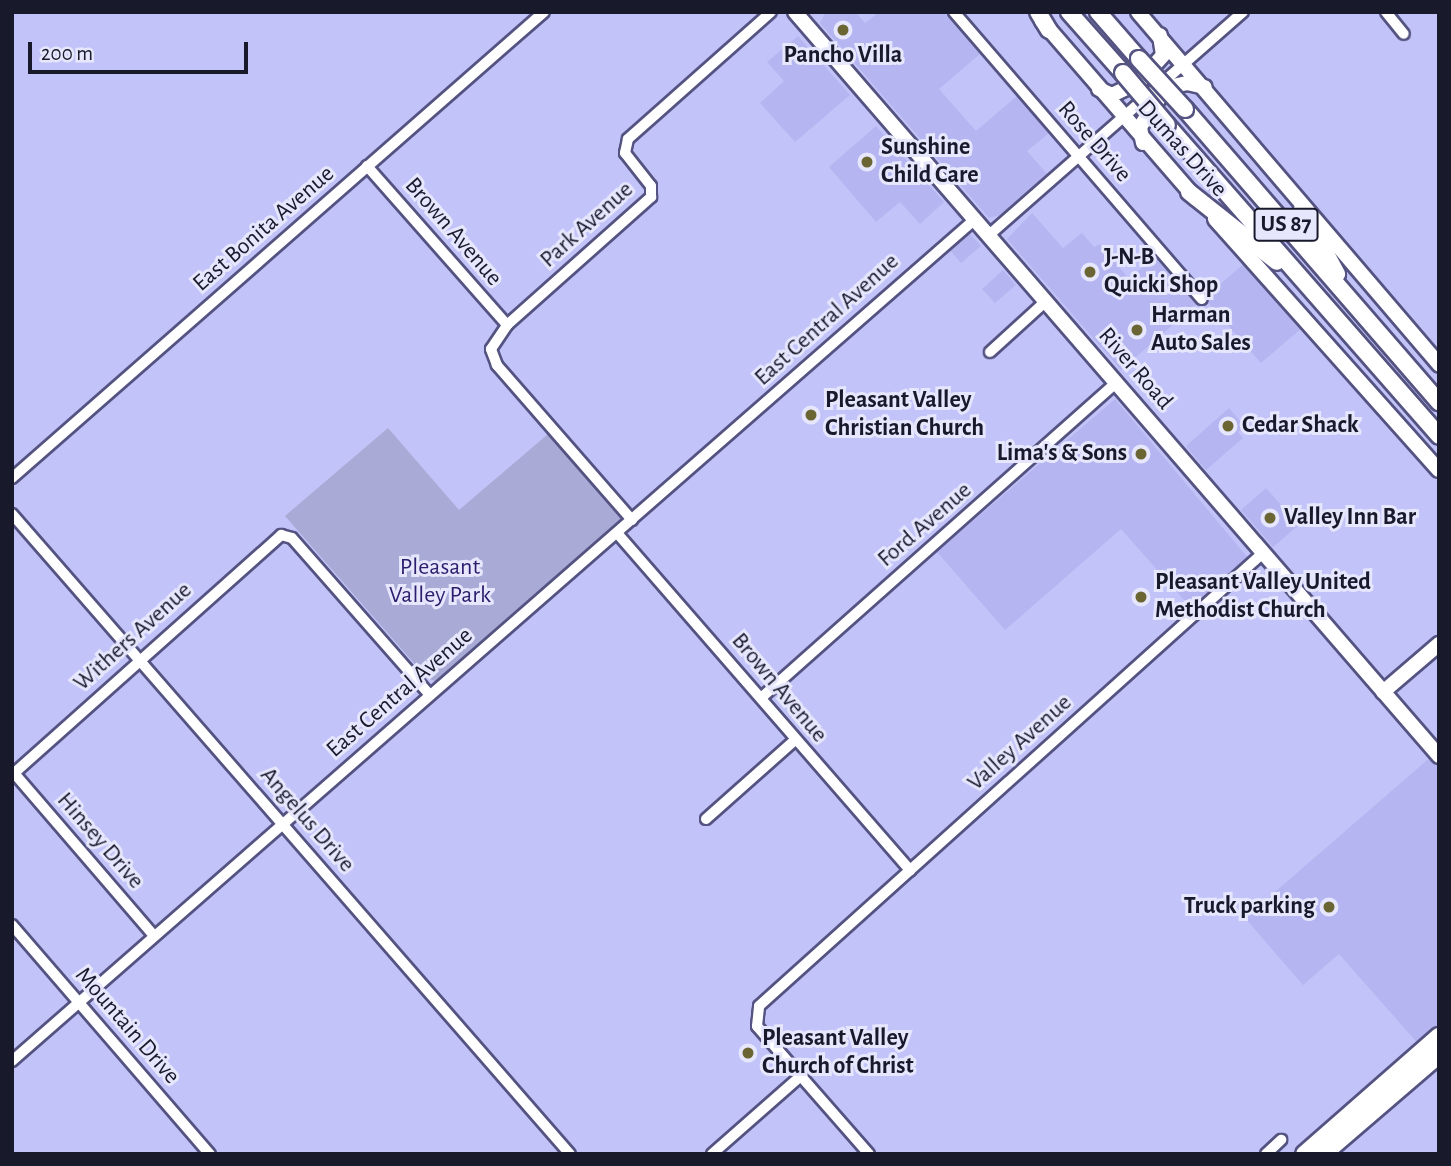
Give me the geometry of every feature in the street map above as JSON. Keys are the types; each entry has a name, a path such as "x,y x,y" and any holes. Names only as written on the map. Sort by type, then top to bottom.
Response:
{"highway":[{"path":"1036,12 1049,30"},
{"name":"US 87","path":"1069,12 1439,436"},
{"name":"US 87","path":"1098,12 1439,402"},
{"path":"1189,192 1324,302"},
{"path":"1302,209 1334,270 1386,341"},
{"path":"1305,1153 1439,1036"},
{"path":"1324,1154 1439,1055"}],"main road":[{"path":"1138,12 1205,87 1302,209 1439,365"},
{"name":"River Road","path":"801,14 1439,756"},
{"name":"Dumas Drive","path":"1049,30 1143,143 1439,470"},
{"path":"1097,89 1112,95 1139,82 1163,55 1160,35"},
{"path":"1143,143 1140,127 1158,99 1173,86 1187,83 1205,87"},
{"path":"1383,692 1439,644"}],"street":[{"name":"East Bonita Avenue","path":"12,478 544,12"},
{"name":"Park Avenue","path":"632,520 497,365 491,352 507,325 649,200 652,189 626,155 626,141 771,12"},
{"name":"Rose Drive","path":"954,12 1202,299"},
{"path":"989,235 1243,12"},
{"path":"1386,12 1405,34"},
{"name":"Brown Avenue","path":"367,166 507,325"},
{"name":"East Central Avenue","path":"12,1061 975,219"},
{"path":"990,352 1046,301"},
{"name":"Ford Avenue","path":"761,698 1116,382"},
{"name":"Angelus Drive","path":"12,514 570,1154"},
{"name":"Brown Avenue","path":"617,533 910,870"},
{"name":"Withers Avenue","path":"13,774 285,534 429,694"},
{"name":"Valley Avenue","path":"802,1075 757,1026 760,1006 1263,553"},
{"path":"706,819 795,740"},
{"name":"Hinsey Drive","path":"13,774 154,936"},
{"name":"Mountain Drive","path":"12,925 210,1154"},
{"path":"712,1154 802,1075 869,1154"},
{"path":"1266,1154 1282,1140"}],"shaded area":[{"path":"826,12 855,12 865,23 879,12 944,12 980,54 939,89 976,131 1017,96 1049,133 1027,151 1047,174 1000,215 989,218 820,23"},
{"path":"798,36 850,95 795,142 760,103 784,81 767,62"},
{"path":"876,126 944,202 920,224 900,202 876,222 829,167"},
{"path":"1032,213 1063,248 1082,233 1094,247 1100,244 1129,279 1157,255 1198,303 1121,370 1007,239"},
{"path":"969,233 981,246 961,263 949,249"},
{"path":"1246,262 1303,327 1261,363 1204,298"},
{"path":"1003,270 1016,285 995,303 982,289"},
{"path":"1115,399 1248,558 1192,609 1121,529 1005,630 937,552"},
{"path":"1229,408 1245,427 1238,432 1243,438 1206,470 1186,446"},
{"path":"1266,488 1299,525 1273,547 1241,510"},
{"path":"1433,755 1439,762 1439,1031 1421,1047 1339,954 1303,985 1245,918"}],"green space":[{"name":"Pleasant Valley Park","path":"388,428 459,510 548,434 621,519 435,681 427,678 285,516"}],"place":[{"name":"Pancho Villa","path":"843,30"},
{"name":"Sunshine Child Care","path":"867,162"},
{"name":"J-N-B Quicki Shop","path":"1090,272"},
{"name":"Harman Auto Sales","path":"1137,330"},
{"name":"Pleasant Valley Christian Church","path":"811,415"},
{"name":"Cedar Shack","path":"1228,426"},
{"name":"Lima's & Sons","path":"1141,454"},
{"name":"Valley Inn Bar","path":"1270,518"},
{"name":"Pleasant Valley United Methodist Church","path":"1141,597"},
{"name":"Truck parking","path":"1329,907"},
{"name":"Pleasant Valley Church of Christ","path":"748,1053"}]}
